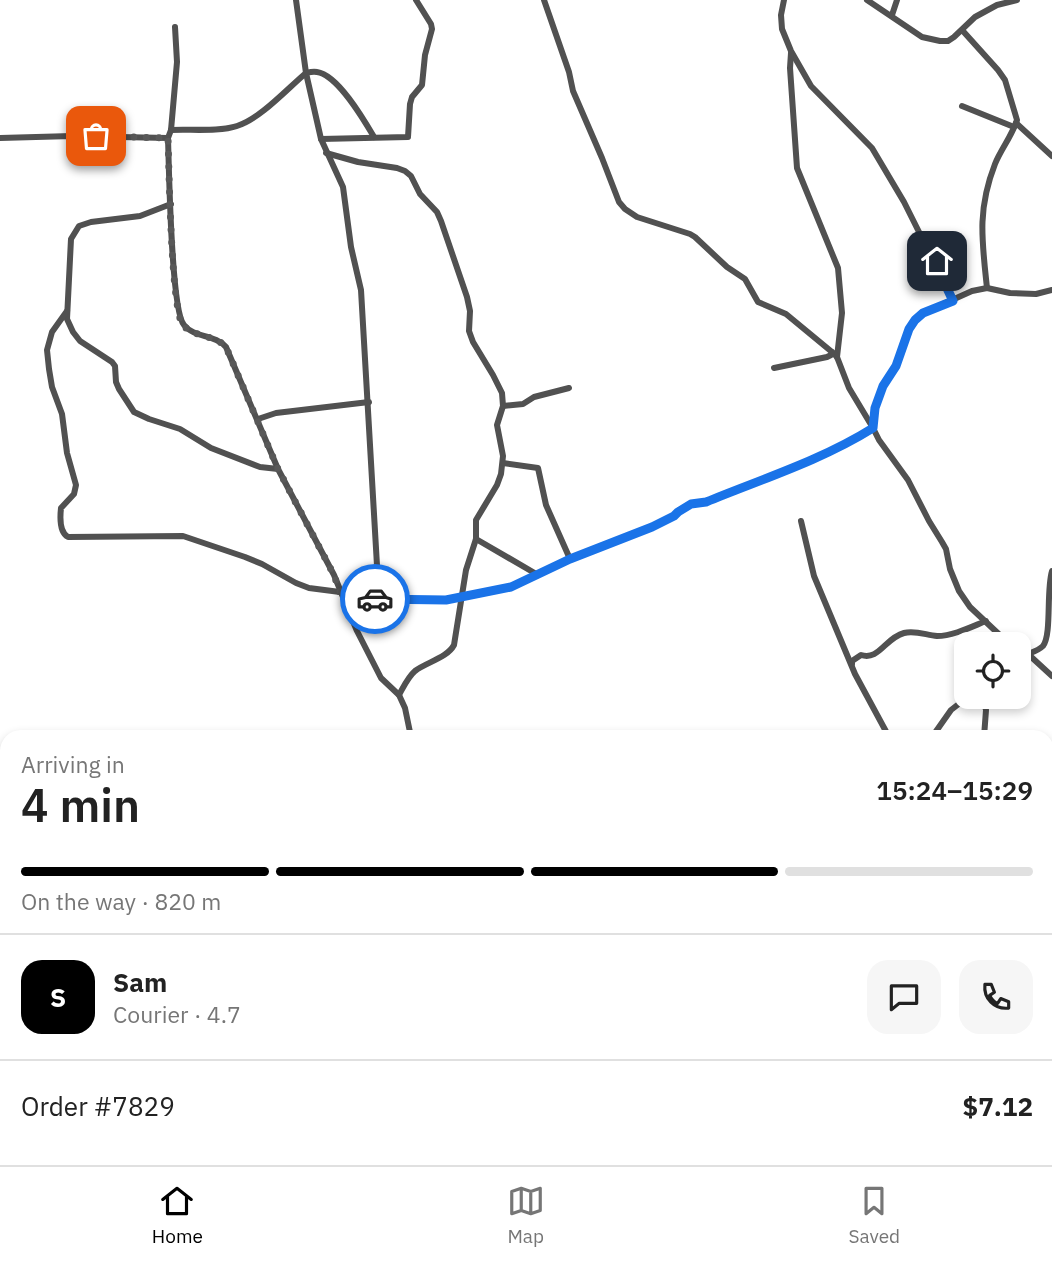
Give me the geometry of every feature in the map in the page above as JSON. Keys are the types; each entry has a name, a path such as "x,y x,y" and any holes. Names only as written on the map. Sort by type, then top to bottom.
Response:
{"street":[{"path":"296,0 306,73 321,139 343,187 351,247 361,290 379,600"},
{"path":"321,139 408,137 410,104 422,85 425,55 432,29 416,0"},
{"path":"544,0 573,90 619,202 637,216 690,234 727,267 745,279 758,302 786,314 834,354 849,388 879,440 908,480 946,549 959,591 970,607 997,632"},
{"path":"784,0 781,23 791,51 811,86 872,148 927,248 937,261 953,301"},
{"path":"867,0 922,37 940,41 948,41 975,17 997,5 1017,0"},
{"path":"892,15 897,0"},
{"path":"175,27 177,62 170,134 171,204 174,271 180,321 185,328 215,339 226,347 278,469 334,575 357,631 382,678 399,695 410,730"},
{"path":"962,30 1005,80 1017,120 996,161 982,211 987,288"},
{"path":"791,51 797,168 838,268 842,313 834,354"},
{"path":"0,138 170,134 238,126 258,115 306,73 313,71 333,80 374,137"},
{"path":"962,106 1015,125 1052,156"},
{"path":"326,153 405,171 411,176 420,194 437,212 467,297 470,311 469,331 502,393 503,406 497,425 503,463 497,485 476,520 476,539 466,570 452,649 414,671 399,695"},
{"path":"171,204 140,216 91,222 76,229 71,239 67,320 80,341 114,366 119,389 134,412 180,429 211,448 260,467 278,469"},
{"path":"873,428 875,408 883,386 896,366 909,329 923,313 972,291 987,288 1010,293 1036,294 1052,290"},
{"path":"67,311 52,332 47,350 48,369 62,414 67,453 76,485 74,494 61,508 64,534 68,537 183,536 262,564 309,588 379,600 429,601 511,587 570,559 652,527 691,504 706,502 821,456 873,428"},
{"path":"774,368 834,354"},
{"path":"503,406 523,404 534,397 569,388"},
{"path":"258,419 276,413 369,402"},
{"path":"503,463 538,468 546,505 570,559"},
{"path":"801,521 814,576 855,674 885,730"},
{"path":"476,539 538,575"},
{"path":"1031,649 1043,647 1050,637 1052,571"},
{"path":"853,666 852,662 861,655 873,656 887,643 905,633 948,635 986,621"},
{"path":"1031,658 1052,676"},
{"path":"937,730 954,708"},
{"path":"985,730 986,709"}],"way so far":[{"path":"96,136 168,138 174,271 180,321 185,328 215,339 226,347 278,469 334,575 340,592 375,599"}],"route":[{"path":"375,599 446,600 511,587 570,559 652,527 691,504 706,502 852,441 873,428 875,408 883,386 896,366 909,329 915,320 923,313 953,301 937,261"}]}
